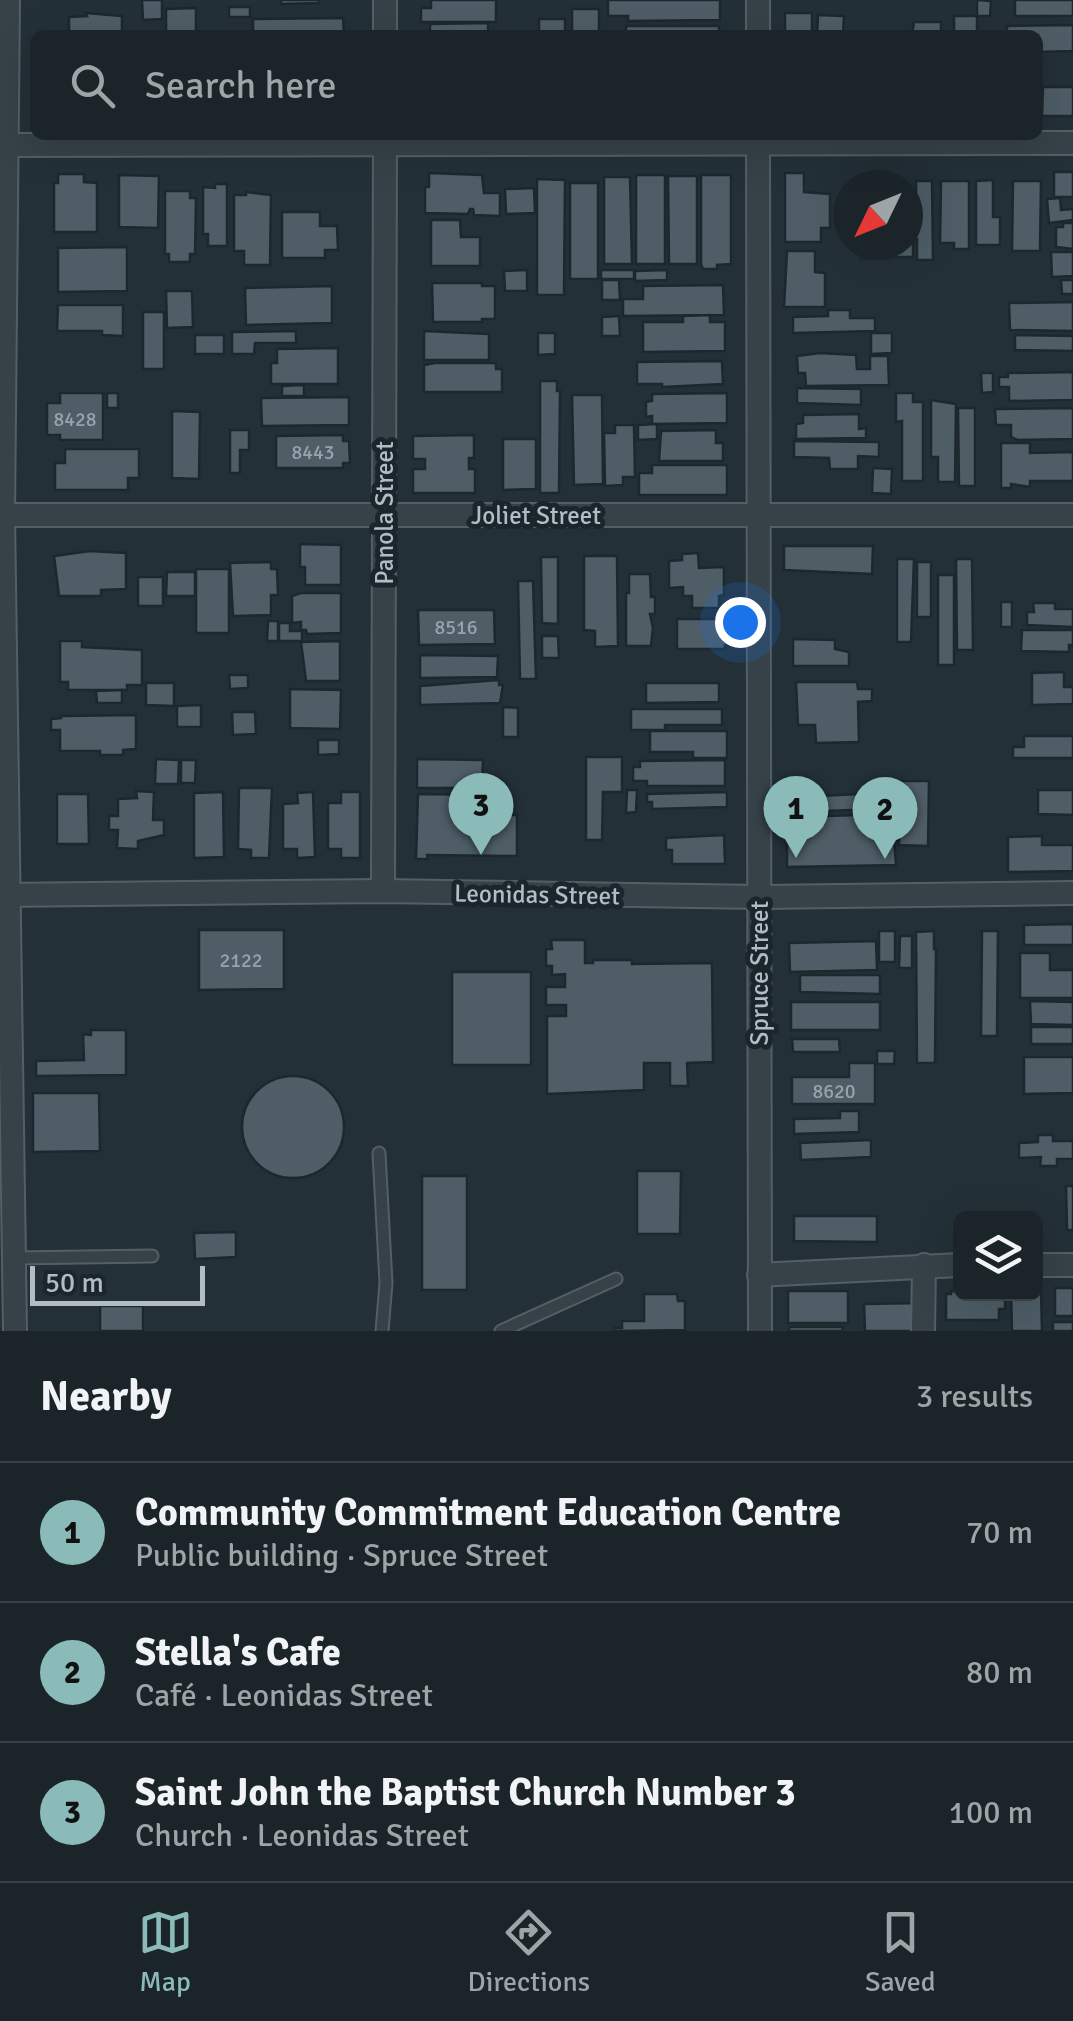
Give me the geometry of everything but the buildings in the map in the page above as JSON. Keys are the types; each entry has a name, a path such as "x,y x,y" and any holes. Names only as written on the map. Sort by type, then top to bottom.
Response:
{"street":[{"path":"8,0 2,515 4,895 16,1331"},
{"path":"385,0 385,30"},
{"path":"758,0 758,30"},
{"path":"4,145 385,140"},
{"name":"Panola Street","path":"382,891 385,140"},
{"name":"Spruce Street","path":"758,140 760,1331"},
{"path":"821,140 1073,144"},
{"name":"Joliet Street","path":"2,515 1073,515"},
{"name":"Leonidas Street","path":"4,895 382,891 759,897 1073,893"},
{"path":"1043,1265 1073,1265"},
{"path":"922,1331 924,1266"},
{"path":"759,1275 953,1266"}],"lane":[{"path":"379,1153 386,1283 382,1331"},
{"path":"14,1258 152,1256"},
{"path":"501,1331 616,1280"}],"place":[{"name":"Saint John the Baptist Church Number 3","path":"481,855"},
{"name":"Community Commitment Education Centre","path":"796,858"},
{"name":"Stella's Cafe","path":"885,859"}]}
